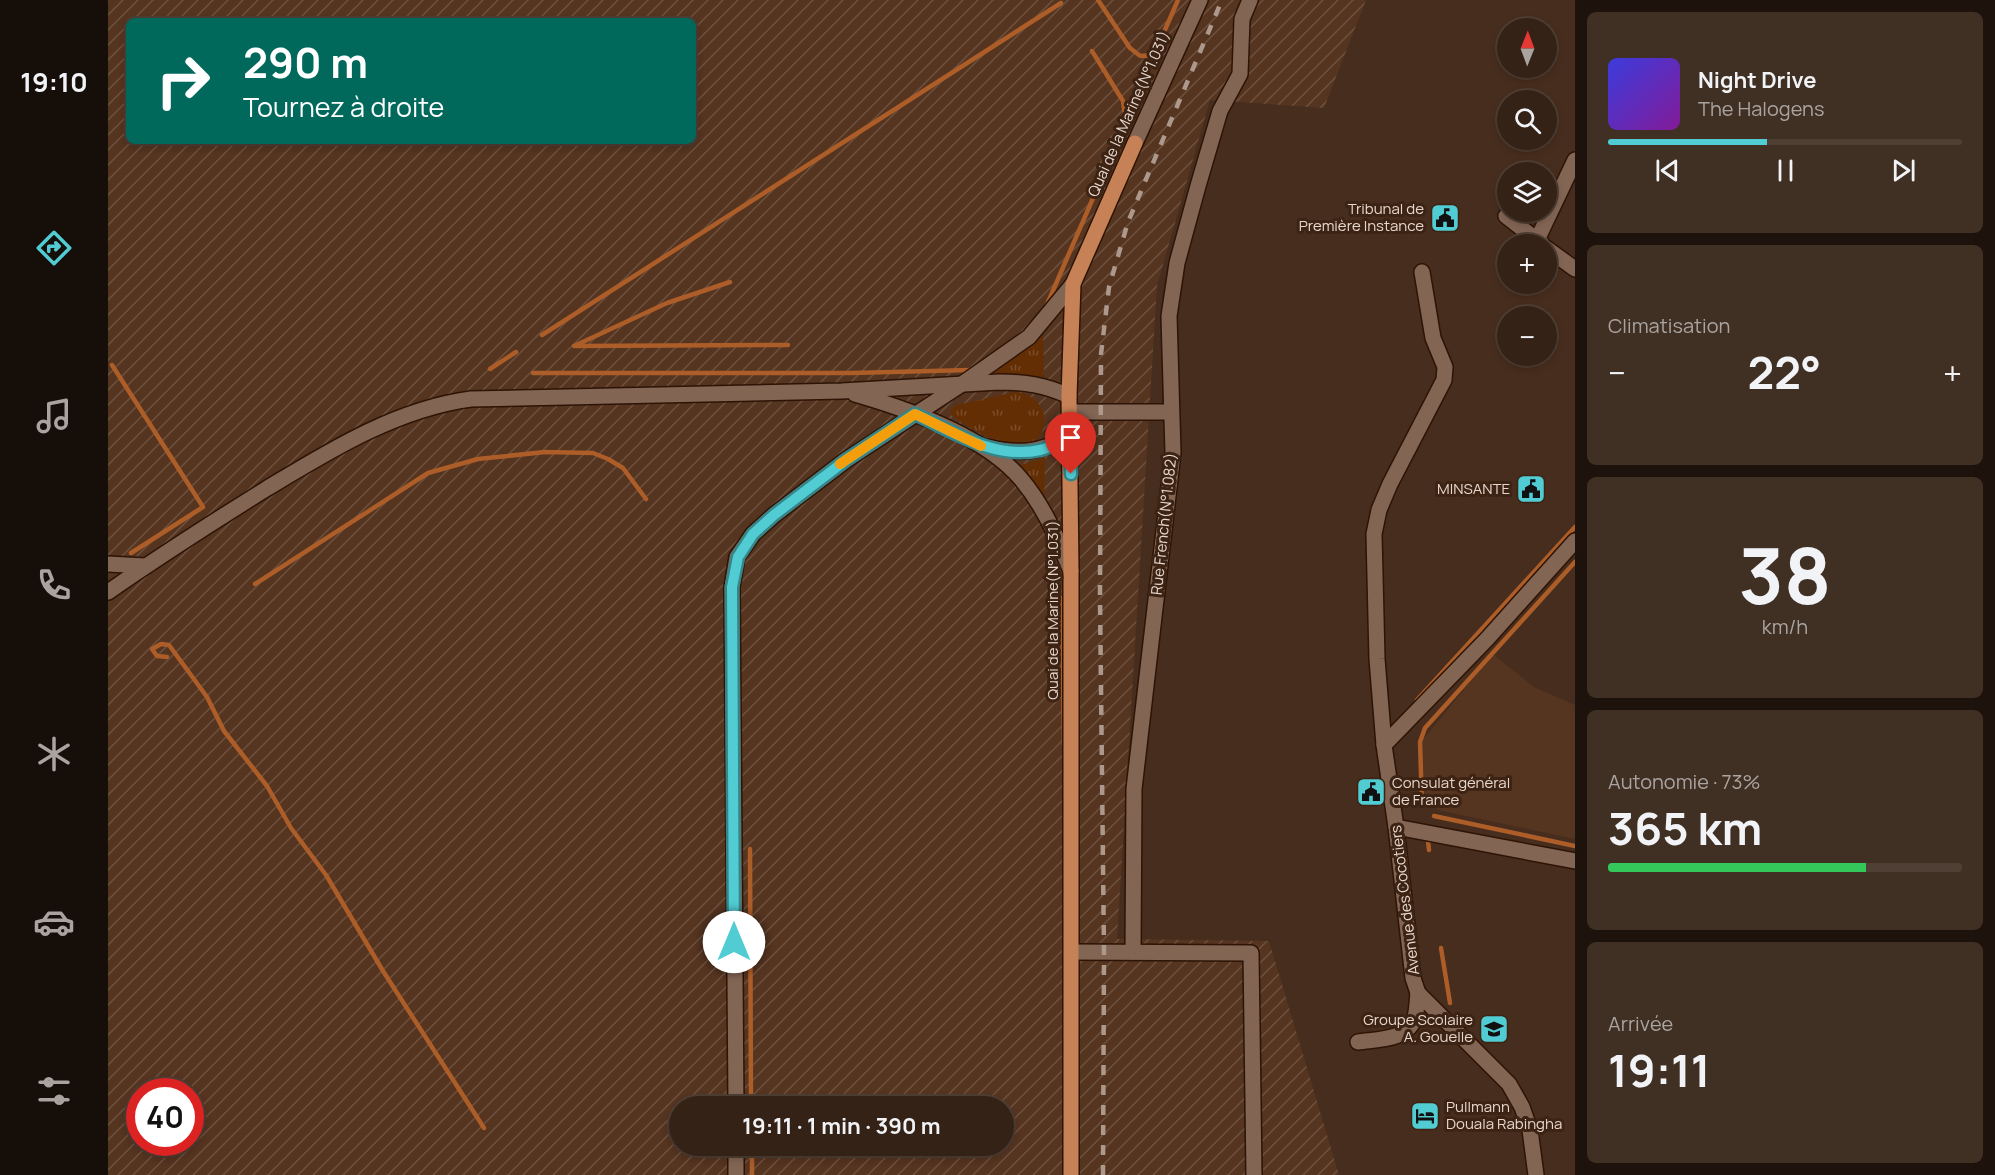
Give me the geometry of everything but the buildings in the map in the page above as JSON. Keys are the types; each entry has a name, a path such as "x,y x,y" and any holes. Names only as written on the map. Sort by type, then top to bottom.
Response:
{"main road":[{"name":"Quai de la Marine(N°1.031)","path":"1071,1175 1069,396 1073,284 1135,143"}],"street":[{"name":"Quai de la Marine(N°1.031)","path":"1135,143 1200,0"},
{"name":"Rue French(N°1.082)","path":"1133,952 1134,789 1173,453 1170,412 1169,316 1177,263 1220,111 1239,74 1242,19 1250,0"},
{"path":"1546,234 1575,160"},
{"path":"1514,222 1529,234"},
{"path":"1557,255 1575,269"},
{"name":"Avenue des Cocotiers","path":"1422,272 1433,338 1446,372 1444,380 1408,446 1379,510 1374,534 1377,659 1384,745 1413,978 1418,993 1509,1084 1522,1107 1530,1130 1536,1175"},
{"path":"736,1096 732,587 738,557 753,534 774,515 846,460 1029,337 1073,284"},
{"path":"108,592 145,566 315,460 406,415 445,402 471,399 842,391 1024,382 1043,385 1069,396"},
{"path":"842,391 915,414 978,445 1020,477 1042,507 1071,571"},
{"path":"1070,412 1170,412"},
{"path":"978,445 1003,451 1025,452 1040,450 1070,436"},
{"path":"1384,745 1472,655 1575,541"},
{"path":"108,564 145,566"},
{"path":"1396,827 1575,861"},
{"path":"1072,952 1251,953 1254,1175"},
{"path":"1358,1042 1397,1036 1406,1032 1415,1017 1418,993"},
{"path":"736,1156 736,1175"}],"shaded area":[{"path":"108,0 1366,0 1324,108 1210,100 1157,286 1117,939 1269,941 1339,1175 108,1175"},
{"path":"1493,654 1534,687 1575,705 1575,839 1438,810 1432,806 1423,793 1421,744"}],"green space":[{"path":"1043,332 1044,377 996,376 993,373 998,368"},
{"path":"1015,392 1027,395 1042,409 1043,428 1040,436 1033,442 1015,445 996,440 966,426 951,415 950,411 956,405"},
{"path":"1045,456 1044,499 1016,466 1039,460"}],"waterway":[{"path":"1098,0 1130,48 1139,55"},
{"path":"1141,56 1154,55 1178,0"},
{"path":"542,335 1061,3"},
{"path":"1045,309 1126,122 1123,101 1092,51"},
{"path":"730,282 667,303 574,346 788,345"},
{"path":"490,369 516,352"},
{"path":"112,365 203,507 131,553"},
{"path":"533,373 851,373 971,370"},
{"path":"255,584 428,473 478,459 545,452 593,453 623,468 646,499"},
{"path":"1417,700 1575,527"},
{"path":"1422,805 1420,742 1425,728 1575,562"},
{"path":"1062,598 1064,746"},
{"path":"167,657 157,656 152,649 161,644 169,645 207,697 224,731 267,786 291,828 326,875 383,971 484,1128"},
{"path":"1434,816 1575,846"},
{"path":"1429,850 1428,841 1431,840"},
{"path":"750,849 751,1096"},
{"path":"1441,948 1450,1003"},
{"path":"752,1156 752,1175"}],"railway":[{"path":"1103,1175 1101,354 1109,287 1128,222 1222,0"}],"slow traffic":[{"path":"840,464 915,414 981,446"}],"place":[{"name":"Tribunal de Première Instance","path":"1445,218"},
{"name":"MINSANTE","path":"1531,489"},
{"name":"Consulat général de France","path":"1371,792"},
{"name":"Groupe Scolaire A. Gouelle","path":"1494,1029"},
{"name":"Pullmann Douala Rabingha","path":"1425,1116"}],"route":[{"path":"734,942 732,587 738,557 753,534 846,460 915,414 978,445 1003,451 1040,450 1070,436 1071,474"}]}
